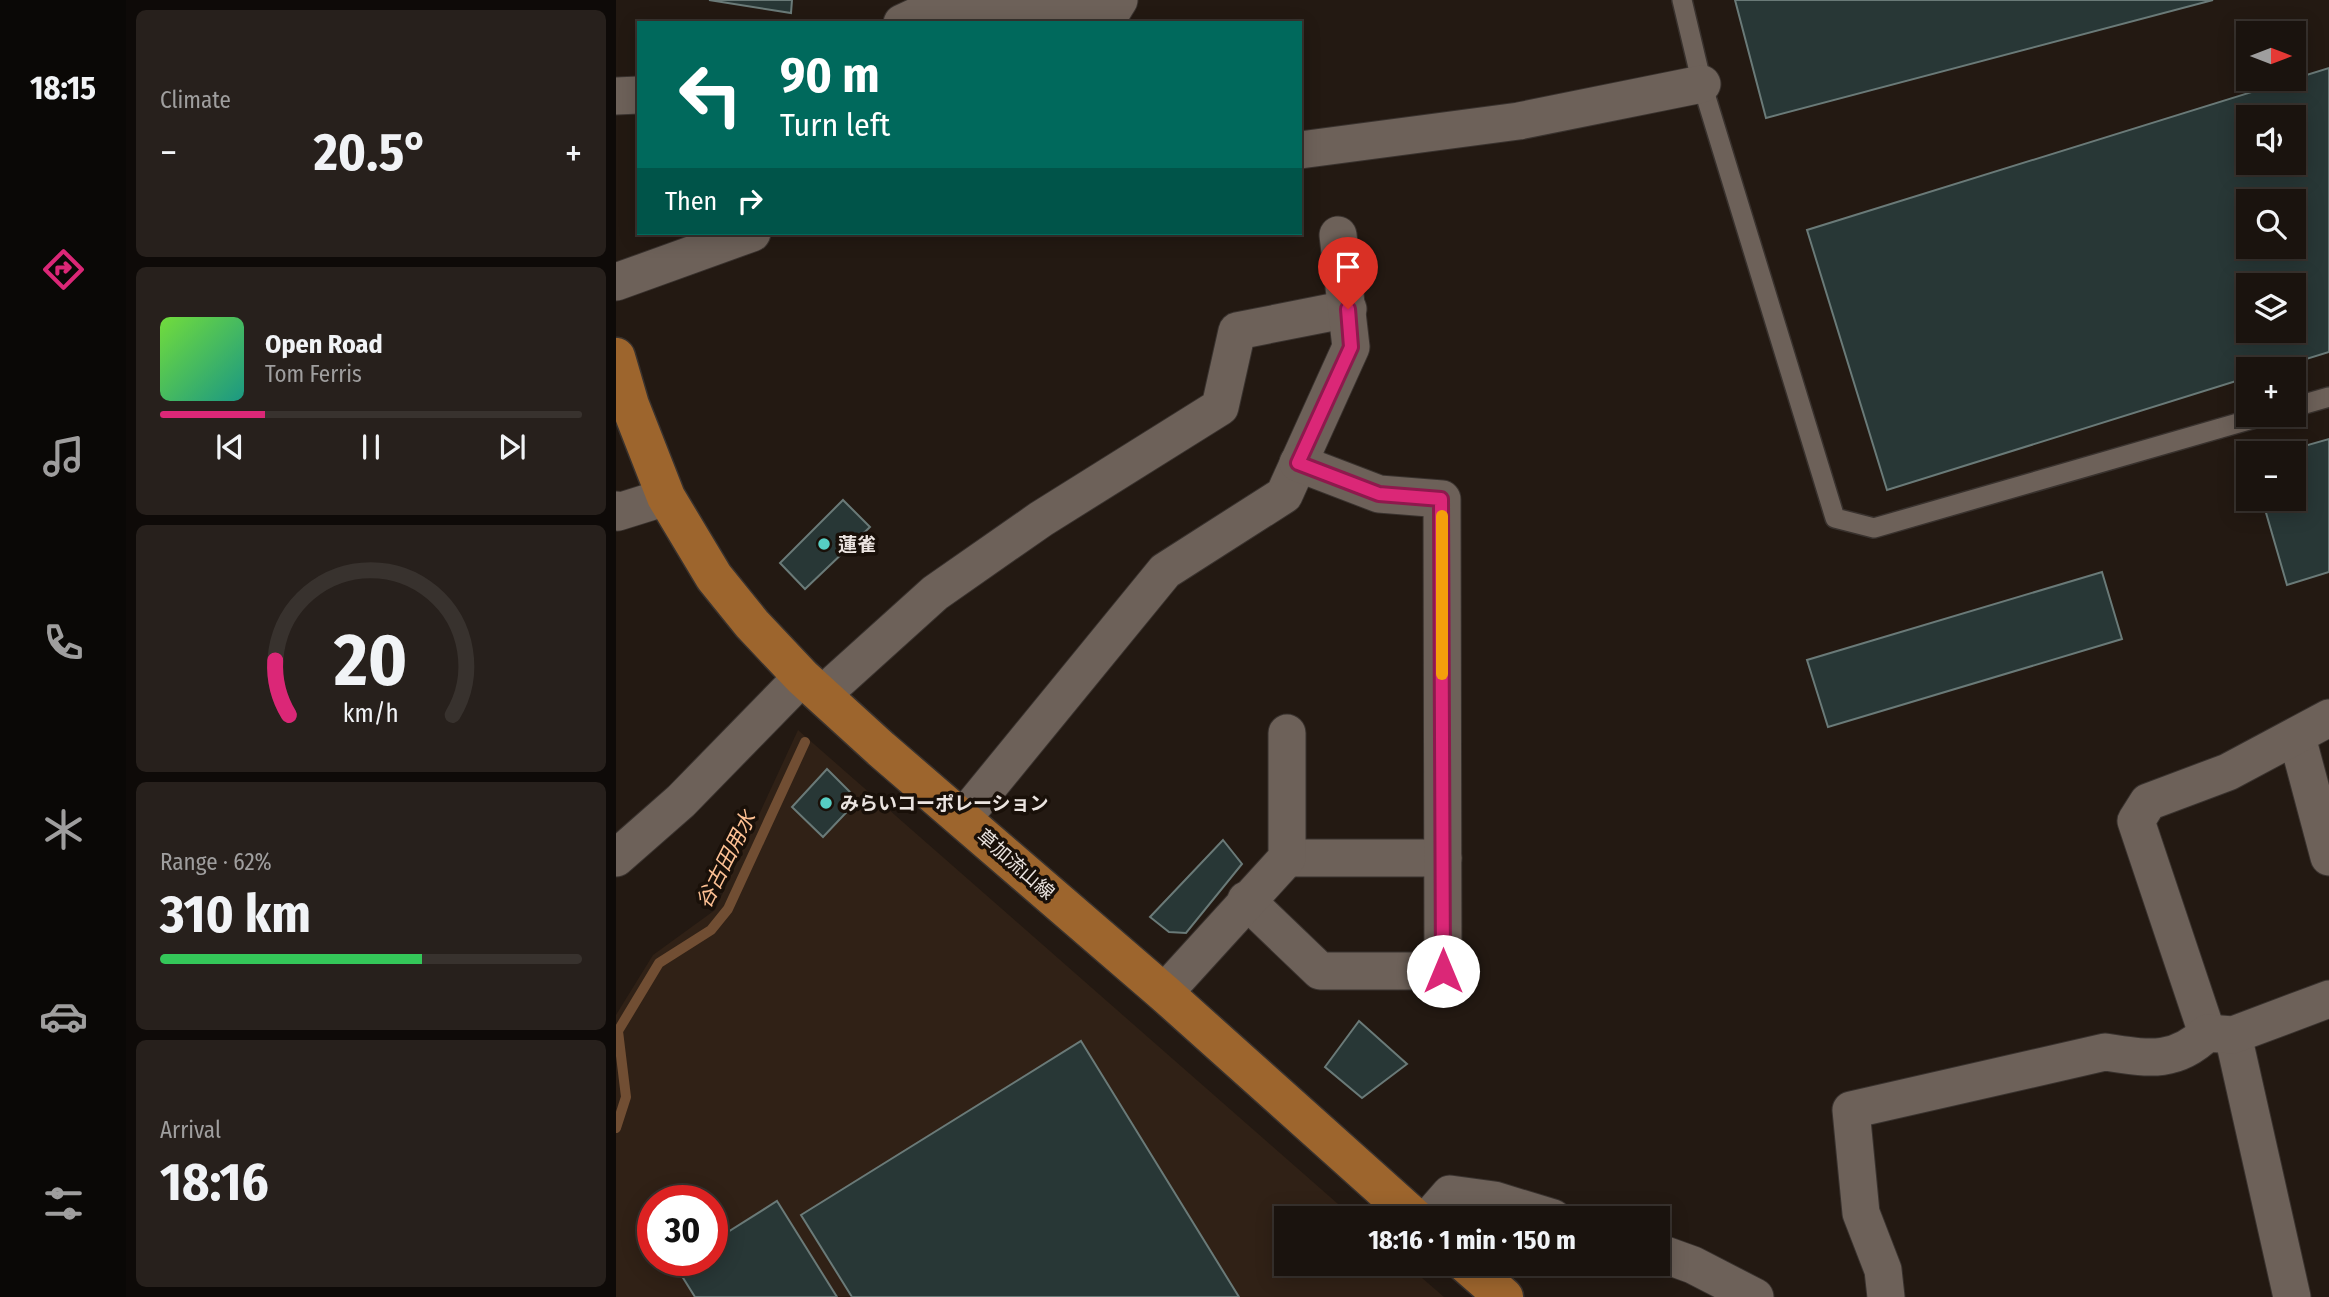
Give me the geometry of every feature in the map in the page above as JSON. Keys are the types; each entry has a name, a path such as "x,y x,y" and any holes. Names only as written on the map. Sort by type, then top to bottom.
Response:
{"main road":[{"name":"草加流山線","path":"616,357 631,405 667,497 714,577 752,624 812,686 1164,993 1402,1206"},
{"path":"1480,1276 1504,1297"}],"street":[{"path":"906,21 945,3 1047,13 1111,13 1119,0"},
{"path":"1302,150 1519,121 1702,84"},
{"path":"616,96 637,95"},
{"path":"962,818 1165,571 1283,495 1351,347 1338,234"},
{"path":"616,282 746,235"},
{"path":"616,858 812,686 935,593 1041,519 1220,407 1237,331 1348,309"},
{"path":"1246,900 1320,971 1443,971 1441,499 1379,494 1298,463"},
{"path":"616,510 618,512 667,497"},
{"path":"2292,1297 2220,1034 2136,821 2148,802 2228,772 2329,718"},
{"path":"1164,993 1287,858 1287,733"},
{"path":"2297,737 2329,857"},
{"path":"1287,858 1443,858"},
{"path":"1886,1297 1883,1270 1861,1213 1851,1110 2105,1052 2146,1058 2169,1056 2220,1034 2329,999"},
{"path":"1440,1206 1450,1194 1494,1200 1514,1206"},
{"path":"1670,1257 1693,1265 1755,1297"}],"lane":[{"path":"1682,0 1702,84 1835,519 1874,528 2236,424"},
{"path":"2306,404 2329,397"}],"shaded area":[{"path":"798,730 1340,1206 1274,1206 1274,1276 1420,1276 1444,1297 616,1297 616,1015 653,955 715,910"}],"building":[{"path":"709,0 792,0 791,13"},
{"path":"1735,0 2213,0 1766,118"},
{"path":"2329,68 2329,352 2306,359 2306,357 2236,357 2236,381 1887,490 1807,230 2255,91 2306,91 2306,75"},
{"path":"2329,439 2329,572 2287,585 2265,511 2306,511 2306,446"},
{"path":"843,500 870,527 805,589 780,563"},
{"path":"2102,572 2122,639 1828,727 1807,660"},
{"path":"827,769 858,800 823,837 792,807"},
{"path":"1223,840 1242,864 1186,933 1169,932 1150,917"},
{"path":"1359,1021 1407,1064 1362,1098 1325,1067"},
{"path":"1081,1041 1239,1297 852,1297 801,1215"},
{"path":"777,1201 837,1297 695,1297 682,1276 728,1276 728,1232"}],"waterway":[{"name":"谷古田用水","path":"616,1128 626,1097 618,1031 659,963 711,930 728,909 805,742"}],"slow traffic":[{"path":"1442,516 1442,674"}],"place":[{"name":"蓮雀","path":"824,544"},
{"name":"みらいコーポレーション","path":"826,803"}],"route":[{"path":"1348,309 1351,347 1298,463 1379,494 1441,499 1443,971"}]}
